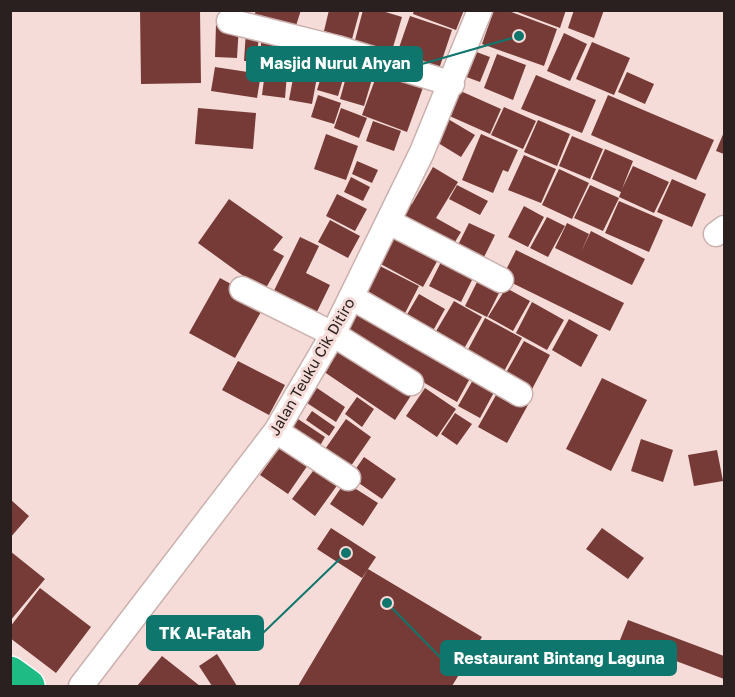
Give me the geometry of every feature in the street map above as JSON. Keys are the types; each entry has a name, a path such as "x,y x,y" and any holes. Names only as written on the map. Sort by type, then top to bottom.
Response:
{"highway":[{"path":"10,673 28,687"}],"street":[{"name":"Jalan Teuku Cik Ditiro","path":"81,687 276,431 333,334 389,222 452,84 480,10"},
{"path":"228,21 337,48 452,84"},
{"path":"389,222 501,280"},
{"path":"242,289 333,334 411,383"},
{"path":"352,298 520,394"},
{"path":"276,431 348,478"}],"building":[{"path":"140,10 200,10 201,83 141,84"},
{"path":"256,10 301,10 294,32 253,20"},
{"path":"329,10 360,10 352,39 324,31"},
{"path":"363,10 379,10 402,17 391,54 354,44"},
{"path":"414,10 464,10 456,30 413,14"},
{"path":"494,10 506,10 557,29 544,66 482,44"},
{"path":"512,10 566,10 560,28"},
{"path":"574,10 604,10 594,38 568,28"},
{"path":"410,16 452,30 437,75 394,62"},
{"path":"216,24 239,25 237,58 215,57"},
{"path":"246,30 259,31 257,61 244,61"},
{"path":"564,33 587,44 570,81 547,71"},
{"path":"261,36 278,36 277,68 261,68"},
{"path":"287,39 318,49 311,72 279,62"},
{"path":"592,42 630,58 614,95 576,79"},
{"path":"330,49 350,56 338,96 317,90"},
{"path":"471,50 490,57 480,82 461,75"},
{"path":"497,54 526,65 513,100 484,88"},
{"path":"351,59 376,66 364,106 340,99"},
{"path":"380,66 425,82 407,132 362,115"},
{"path":"215,67 261,74 257,98 211,91"},
{"path":"265,72 287,74 285,98 262,95"},
{"path":"627,72 654,84 645,104 618,92"},
{"path":"294,73 317,77 312,104 289,100"},
{"path":"536,75 596,100 582,133 521,109"},
{"path":"456,89 501,109 490,134 445,114"},
{"path":"318,95 341,103 334,124 311,117"},
{"path":"608,95 714,140 696,180 591,135"},
{"path":"504,107 536,121 523,149 491,135"},
{"path":"198,108 256,113 253,149 195,144"},
{"path":"341,108 367,118 359,138 334,128"},
{"path":"443,116 475,135 461,157 430,138"},
{"path":"538,120 570,134 557,166 524,152"},
{"path":"373,121 401,131 394,151 366,141"},
{"path":"724,132 724,154 716,151"},
{"path":"326,134 358,146 346,180 314,169"},
{"path":"481,134 518,150 508,172 503,170 493,193 462,180"},
{"path":"572,136 603,149 590,179 559,166"},
{"path":"605,149 633,161 622,189 633,166 669,182 654,213 619,197 621,192 592,179"},
{"path":"524,155 556,169 541,203 508,190"},
{"path":"357,161 378,170 372,183 352,174"},
{"path":"433,167 458,182 436,218 461,232 450,250 396,220 406,201 412,204"},
{"path":"559,169 589,183 572,219 542,205"},
{"path":"351,177 370,187 363,201 344,192"},
{"path":"672,179 706,194 692,227 657,212"},
{"path":"457,185 488,201 480,215 449,199"},
{"path":"590,185 619,198 603,231 574,218"},
{"path":"337,194 367,209 355,231 326,216"},
{"path":"229,199 283,237 273,250 284,256 266,288 242,275 198,243"},
{"path":"619,201 663,220 649,252 605,233"},
{"path":"524,206 544,217 528,247 508,237"},
{"path":"547,217 565,226 548,257 530,248"},
{"path":"330,220 360,236 348,258 318,242"},
{"path":"469,223 495,235 480,265 454,253"},
{"path":"567,223 589,234 581,252 591,231 645,259 632,285 555,248"},
{"path":"394,232 440,256 423,287 377,262"},
{"path":"300,237 319,246 306,273 330,285 312,322 269,301"},
{"path":"516,250 624,303 610,331 502,278"},
{"path":"443,258 475,274 461,302 429,286"},
{"path":"374,263 419,286 401,321 356,298"},
{"path":"480,276 502,287 487,317 465,306"},
{"path":"220,278 266,303 235,358 189,333"},
{"path":"506,288 530,301 513,331 488,317"},
{"path":"419,294 445,309 429,338 402,323"},
{"path":"356,301 474,371 457,402 338,332"},
{"path":"454,301 482,317 461,354 432,338"},
{"path":"532,302 564,320 547,350 516,333"},
{"path":"485,318 522,338 501,377 464,357"},
{"path":"569,319 598,335 581,367 552,350"},
{"path":"336,339 414,391 395,420 317,367"},
{"path":"524,341 550,355 530,393 503,378"},
{"path":"238,361 285,385 269,415 222,390"},
{"path":"477,373 498,385 480,418 458,406"},
{"path":"602,378 647,400 611,471 566,449"},
{"path":"317,388 345,407 336,422 307,403"},
{"path":"425,388 456,409 437,437 406,416"},
{"path":"500,388 529,403 507,443 478,427"},
{"path":"357,397 374,409 362,427 345,414"},
{"path":"312,411 335,427 329,436 306,420"},
{"path":"455,413 472,424 457,445 441,434"},
{"path":"295,417 325,437 317,451 286,430"},
{"path":"346,419 371,437 346,473 321,455"},
{"path":"641,439 673,450 663,482 631,471"},
{"path":"285,440 312,459 288,494 260,475"},
{"path":"717,450 723,481 694,486 688,455"},
{"path":"364,457 396,479 382,499 350,477"},
{"path":"319,463 341,480 315,516 292,499"},
{"path":"345,482 378,503 363,526 330,504"},
{"path":"10,499 29,516 10,538"},
{"path":"331,528 376,557 362,578 317,549"},
{"path":"602,528 644,558 628,579 586,549"},
{"path":"10,551 45,579 10,621"},
{"path":"368,569 482,637 452,686 298,686"},
{"path":"40,588 91,627 56,673 10,638 10,627"},
{"path":"628,620 724,656 724,679 620,640"},
{"path":"217,654 237,686 212,686 199,666"},
{"path":"162,656 200,686 137,686"}],"place":[{"name":"Masjid Nurul Ahyan","path":"519,36"},
{"name":"TK Al-Fatah","path":"346,553"},
{"name":"Restaurant Bintang Laguna","path":"387,603"}]}
